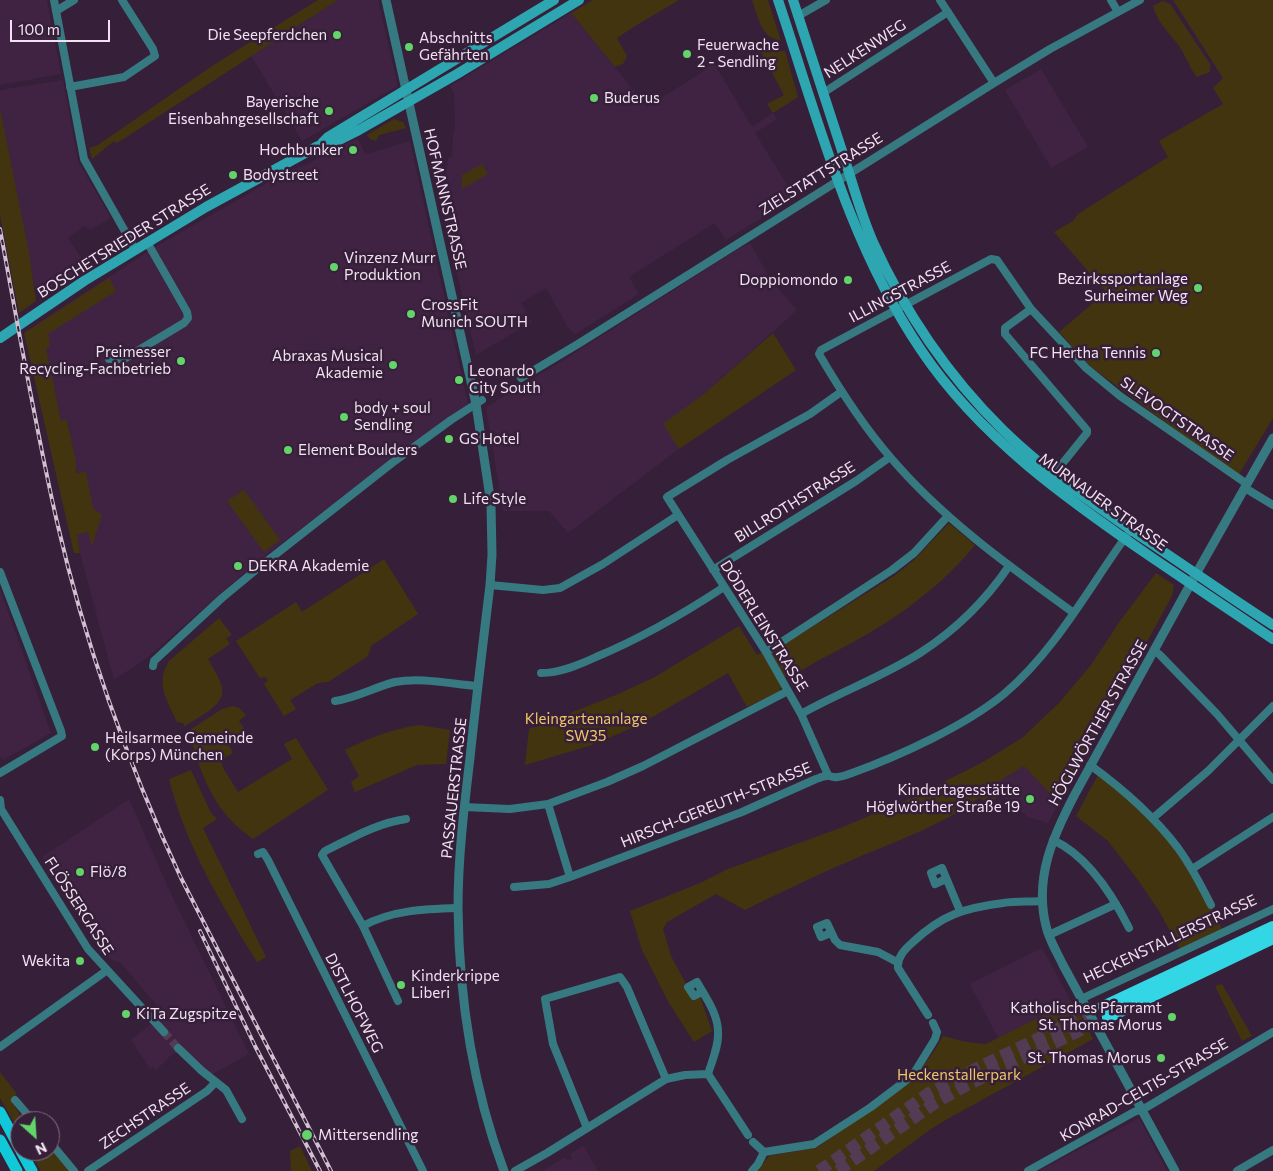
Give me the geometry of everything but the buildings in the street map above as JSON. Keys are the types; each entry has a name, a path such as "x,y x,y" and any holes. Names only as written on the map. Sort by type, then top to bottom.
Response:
{"highway":[{"path":"1273,927 1106,1012 1273,940"}],"main road":[{"name":"BOSCHETSRIEDER STRASSE","path":"0,338 135,249 266,173 319,145 328,137 554,0"},
{"name":"BOSCHETSRIEDER STRASSE","path":"319,145 339,140 408,102 579,0"},
{"name":"MURNAUER STRASSE","path":"778,0 838,181 864,246 901,307 974,399 1003,430 1054,474 1131,530 1273,639"},
{"name":"MURNAUER STRASSE","path":"792,0 846,163 852,172 872,241 921,350 951,388 990,431 1051,486 1125,539 1273,625"},
{"path":"793,44 806,40"},
{"path":"0,1112 10,1130"},
{"path":"0,1140 17,1171"}],"street":[{"path":"54,0 85,163 135,249"},
{"path":"56,11 74,0"},
{"path":"70,87 124,77 154,56 153,49 122,0"},
{"name":"HOFMANNSTRASSE","path":"386,0 408,102 479,402"},
{"path":"798,16 826,0"},
{"path":"940,0 994,82"},
{"path":"1111,0 1118,12"},
{"name":"ZIELSTATTSTRASSE","path":"521,378 567,351 994,82 1140,0"},
{"name":"NELKENWEG","path":"823,93 948,12"},
{"path":"109,359 124,359 184,323 188,318 187,312 147,242"},
{"name":"ILLINGSTRASSE","path":"842,392 819,354 822,350 991,259 997,260"},
{"name":"SLEVOGTSTRASSE","path":"997,260 1031,309 1056,338 1098,378 1120,396 1273,505"},
{"path":"1031,309 1005,328 1005,334 1087,430 1087,433 1054,474"},
{"path":"842,392 890,457 948,516 1009,566 1074,613"},
{"name":"DÖDERLEINSTRASSE","path":"828,775 801,714 766,652 667,497 727,460 810,414 842,392"},
{"path":"152,666 154,661 240,583 380,471 479,402"},
{"name":"PASSAUERSTRASSE","path":"479,402 491,504 492,556 464,807 458,908 461,976 472,1052 483,1107 504,1171"},
{"name":"HÖGLWÖRTHER STRASSE","path":"1175,1171 1048,935 1042,901 1044,873 1053,840 1090,765 1273,438"},
{"name":"BILLROTHSTRASSE","path":"713,570 856,481 890,457"},
{"path":"490,585 543,590 560,588 603,564 678,515"},
{"path":"766,652 892,570 914,553 948,516"},
{"name":"HIRSCH-GEREUTH-STRASSE","path":"514,886 549,884 570,877 742,812 828,775 834,778 840,777 875,764 958,725 1004,694 1026,672 1074,613 1131,530"},
{"path":"801,714 920,653 944,635 975,607 1009,566"},
{"path":"0,572 62,736 0,773"},
{"path":"541,673 564,669 612,651 673,620 724,587"},
{"path":"1154,650 1240,740 1273,780"},
{"path":"335,701 395,682 437,682 478,686"},
{"path":"464,807 510,809 548,804 643,766 788,691"},
{"path":"1153,818 1205,774 1273,706"},
{"path":"1090,765 1136,800 1153,818 1178,848 1192,869 1211,905"},
{"name":"FLÖSSERGASSE","path":"0,800 0,809 88,949 106,971 164,1032"},
{"path":"548,804 570,877"},
{"path":"1192,869 1273,817"},
{"path":"398,1001 363,926 322,855 325,851 361,834 406,819"},
{"path":"1053,840 1078,857 1093,873 1116,904 1129,928"},
{"name":"DISTLHOFWEG","path":"258,854 263,852 268,860 422,1171"},
{"path":"946,879 960,911"},
{"path":"928,1015 898,968 897,962 906,949 938,921 960,911 1003,903 1042,901"},
{"path":"1048,935 1116,904"},
{"path":"363,926 378,918 393,914 458,908"},
{"name":"HECKENSTALLERSTRASSE","path":"1081,999 1273,909"},
{"path":"831,933 840,945 878,952 897,962"},
{"path":"0,1047 106,971"},
{"path":"587,1128 554,1044 545,999 620,977 666,1079"},
{"path":"702,992 711,1005 718,1033 708,1074 751,1139 764,1152"},
{"path":"764,1152 814,1144 864,1112 904,1082 914,1073 936,1039 937,1032 933,1023"},
{"name":"KONRAD-CELTIS-STRASSE","path":"1028,1171 1166,1096 1273,1032"},
{"path":"178,1048 228,1092 242,1119"},
{"path":"515,1171 666,1079 685,1075 708,1074"},
{"name":"ZECHSTRASSE","path":"88,1171 207,1091 216,1082"},
{"path":"15,1100 24,1111"},
{"path":"1237,1171 1273,1150"},
{"path":"752,1171 764,1152"},
{"path":"60,1154 74,1171"}],"shaded area":[{"path":"0,0 47,0 61,74 0,85"},
{"path":"338,0 378,0 398,86 302,141 251,56"},
{"path":"571,13 647,107 714,63 752,127 773,113 777,119 755,133 795,197 726,240 715,223 629,277 639,294 575,334 568,328 546,288 521,303 532,322 476,355 442,210 448,158 452,156 455,127 454,93 450,86"},
{"path":"1041,69 1088,147 1051,168 1005,90"},
{"path":"63,80 78,161 111,218 90,230 84,226 68,238 88,268 47,291 35,290 0,108 0,90"},
{"path":"357,138 366,154 410,141 468,404 388,461 251,567 147,658 114,680 76,535 88,532 68,423 61,421 40,322 155,247 288,171 305,165"},
{"path":"750,243 770,279 797,310 705,393 664,424 679,449 568,533 549,511 503,511 486,407"},
{"path":"0,589 51,733 3,760 0,756"},
{"name":"Kindertagesstätte Höglwörther Straße 19","path":"1024,766 1059,803 1048,823 1028,817 990,786"},
{"path":"129,799 172,896 249,1054 206,1078 178,1052 170,1056 156,1070 153,1067 150,1069 131,1040 164,1014 120,962 111,960 97,944 42,857"},
{"path":"1042,948 1071,1001 998,1038 970,984"},
{"path":"1139,1118 1167,1171 1038,1171"},
{"path":"584,1146 598,1171 542,1171 565,1157 567,1161 572,1159 570,1154"}],"green space":[{"path":"318,0 338,0 125,138 116,143 114,141 92,159 89,148 98,145 212,66"},
{"path":"593,0 679,0 617,38 627,56 623,64 615,67 571,13"},
{"path":"752,0 768,0 781,41 774,39 764,31"},
{"name":"Bezirkssportanlage Surheimer Weg","path":"1173,0 1273,0 1273,418 1238,476 1091,367 1059,332 1106,292 1054,232 1073,221 1078,214 1168,157 1159,141 1223,104 1213,88 1223,78"},
{"path":"1163,1 1170,4 1210,64 1210,72 1197,77 1179,46 1161,23 1153,6"},
{"path":"785,51 798,97 773,113 767,104 784,95 761,52"},
{"path":"0,108 29,253 36,301 19,313 0,215"},
{"path":"394,119 403,122 406,128 379,135 376,141 370,139 367,135"},
{"path":"482,164 488,174 462,189 462,175"},
{"path":"109,278 116,291 48,334 50,346 46,348 61,421 67,420 76,462 76,473 86,472 93,508 102,515 92,546 88,532 77,535 80,553 74,553 24,333"},
{"path":"773,333 796,370 679,449 663,424 705,393"},
{"path":"244,490 280,540 264,552 227,501"},
{"path":"949,523 975,545 942,580 886,623 803,669 782,678 771,656 772,652 894,576 914,560"},
{"path":"384,559 418,614 371,646 368,656 328,682 318,683 290,700 296,709 284,716 264,684 268,680 266,677 260,678 236,641 296,602 302,612"},
{"path":"1156,573 1174,585 1172,596 1059,803 1024,766 991,786 1000,794 990,803 979,798 936,824 816,876 745,910 716,894 667,922 663,929 671,956 692,995 700,996 712,1031 694,1042 669,1003 642,950 630,911 700,883 728,869 843,827 916,796 983,762 1022,738 1059,703 1091,665 1120,621"},
{"path":"219,618 232,635 226,638 230,644 208,659 220,681 222,694 220,700 210,710 185,726 183,723 177,722 166,699 163,685 165,669 169,661"},
{"name":"Kleingartenanlage SW35","path":"739,626 757,655 763,652 781,685 780,691 747,707 728,673 637,726 592,745 525,765 529,729 616,695 655,677"},
{"path":"233,706 239,708 246,715 239,721 247,733 228,744 233,753 221,760 223,768 238,792 292,759 284,744 296,738 328,790 253,839 227,816 210,791 188,731 222,709"},
{"path":"419,725 450,730 446,764 417,765 355,792 351,782 359,776 345,750 381,734"},
{"path":"191,770 211,813 217,819 203,828 266,957 257,962 206,874 176,804 169,779"},
{"path":"1098,775 1138,808 1162,833 1197,881 1222,929 1180,949 1159,911 1108,841 1076,816"},
{"path":"1222,984 1252,1036 1242,1041 1215,986"},
{"name":"Heckenstallerpark","path":"1071,1001 1093,1039 931,1129 874,1171 757,1171 769,1156 818,1147 912,1080 933,1053 943,1036 966,1042 986,1044"},
{"path":"0,1072 17,1094 11,1099 18,1111 10,1111 10,1116 0,1098"},
{"path":"300,1146 312,1171 291,1171 290,1151"},
{"path":"60,1158 71,1171 41,1171 36,1161 60,1161"}],"tunnel":[{"path":"819,1171 929,1093 1103,1007"},
{"path":"838,1171 935,1103 967,1085 1108,1017"},
{"path":"164,1032 178,1048"}],"railway":[{"path":"0,229 34,412 57,522 81,613 110,703 143,791 181,878 331,1171"},
{"path":"200,931 255,1046 320,1171"}],"place":[{"name":"Die Seepferdchen","path":"337,35"},
{"name":"Abschnitts Gefährten","path":"409,47"},
{"name":"Feuerwache 2 - Sendling","path":"687,54"},
{"name":"Buderus","path":"594,98"},
{"name":"Bayerische Eisenbahngesellschaft","path":"329,111"},
{"name":"Hochbunker","path":"353,150"},
{"name":"Bodystreet","path":"233,175"},
{"name":"Vinzenz Murr Produktion","path":"334,267"},
{"name":"Doppiomondo","path":"848,280"},
{"name":"Bezirkssportanlage Surheimer Weg","path":"1198,288"},
{"name":"CrossFit Munich SOUTH","path":"411,314"},
{"name":"FC Hertha Tennis","path":"1156,353"},
{"name":"Preimesser Recycling-Fachbetrieb","path":"181,361"},
{"name":"Abraxas Musical Akademie","path":"393,365"},
{"name":"Leonardo City South","path":"459,380"},
{"name":"body + soul Sendling","path":"344,417"},
{"name":"GS Hotel","path":"449,439"},
{"name":"Element Boulders","path":"288,450"},
{"name":"Life Style","path":"453,499"},
{"name":"DEKRA Akademie","path":"238,566"},
{"name":"Heilsarmee Gemeinde (Korps) München","path":"95,747"},
{"name":"Kindertagesstätte Höglwörther Straße 19","path":"1030,799"},
{"name":"Flö/8","path":"80,872"},
{"name":"Wekita","path":"80,961"},
{"name":"Kinderkrippe Liberi","path":"401,985"},
{"name":"KiTa Zugspitze","path":"126,1014"},
{"name":"Katholisches Pfarramt St. Thomas Morus","path":"1172,1017"},
{"name":"St. Thomas Morus","path":"1161,1058"},
{"name":"Mittersendling","path":"307,1135"}]}
